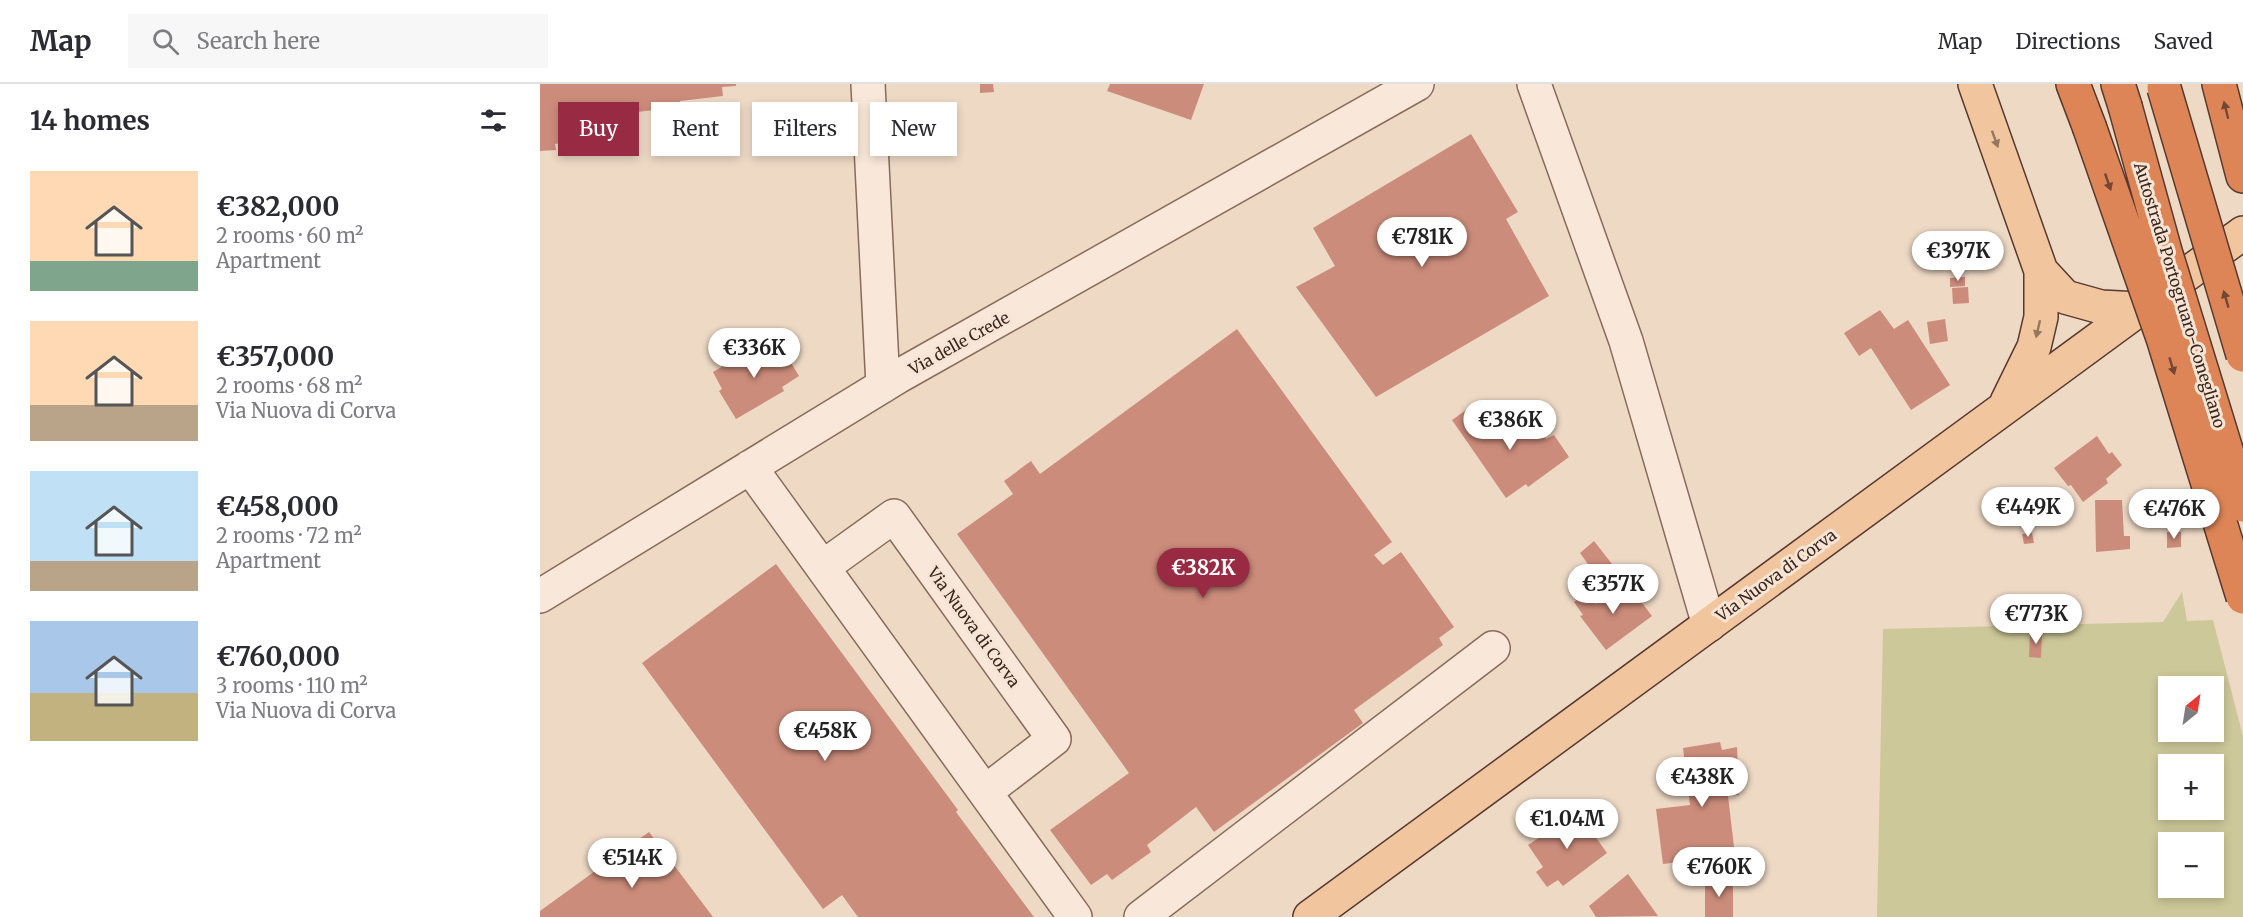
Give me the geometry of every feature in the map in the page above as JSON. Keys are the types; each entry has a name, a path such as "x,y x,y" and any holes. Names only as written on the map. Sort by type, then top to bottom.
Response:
{"highway":[{"path":"2073,84 2163,338 2243,597"},
{"path":"2220,84 2243,176"},
{"path":"2164,86 2243,355"},
{"name":"Autostrada Portogruaro-Conegliano","path":"2121,95 2165,251 2243,505"}],"main road":[{"path":"1975,84 2041,271 2041,317 2034,347 2003,409"},
{"name":"Via Nuova di Corva","path":"1310,917 2243,233"},
{"path":"2041,271 2065,297 2101,307 2138,309"}],"street":[{"path":"868,84 883,386"},
{"name":"Via delle Crede","path":"540,596 883,386 1385,93 1418,84"},
{"path":"1534,84 1626,341 1709,625"},
{"path":"750,467 1075,917"},
{"name":"Via Nuova di Corva","path":"823,567 894,516 1054,739 985,792"},
{"path":"1141,917 1493,648"}],"shaded area":[{"path":"2182,592 2187,621 2213,620 2243,736 2243,917 1877,917 1883,629 2163,622"}],"building":[{"path":"540,84 736,84 736,86 722,87 723,96 680,102 651,102 651,110 639,112 639,102 558,102 556,150 540,151"},
{"path":"980,84 993,84 994,92 980,93"},
{"path":"1110,84 1204,84 1191,120 1107,91"},
{"path":"1471,134 1518,212 1506,219 1549,296 1376,397 1296,287 1335,266 1313,228"},
{"path":"1965,277 1965,286 1950,287 1950,278"},
{"path":"1968,287 1969,303 1953,304 1952,288"},
{"path":"1880,310 1894,329 1908,320 1950,385 1911,410 1871,348 1859,356 1844,333"},
{"path":"1945,319 1948,341 1930,344 1927,322"},
{"path":"1237,329 1392,542 1374,555 1383,565 1401,552 1454,627 1439,638 1443,645 1354,710 1363,723 1214,832 1196,807 1147,845 1151,852 1112,880 1107,874 1091,885 1050,830 1129,773 957,534 1013,494 1004,481 1031,461 1040,474"},
{"path":"755,347 759,353 767,348 771,355 782,348 799,376 782,387 784,391 736,419 719,391 722,389 713,372"},
{"path":"1476,403 1502,439 1531,418 1546,439 1554,435 1569,457 1528,487 1526,484 1506,498 1452,420"},
{"path":"2097,436 2109,454 2112,452 2122,465 2106,479 2108,483 2083,502 2071,485 2068,486 2054,468"},
{"path":"2095,500 2122,500 2124,536 2130,536 2130,549 2096,552"},
{"path":"2167,532 2181,532 2181,547 2167,548"},
{"path":"2032,533 2034,543 2024,544 2022,534"},
{"path":"1594,541 1623,578 1608,588 1580,553"},
{"path":"776,564 1034,917 858,917 842,895 823,909 642,663"},
{"path":"1627,583 1652,616 1606,650 1580,616 1583,615 1574,602 1588,592 1596,604"},
{"path":"2030,633 2042,633 2041,658 2029,657"},
{"path":"1720,742 1722,750 1737,747 1739,795 1728,796 1735,855 1663,864 1656,809 1690,805 1683,748"},
{"path":"1575,808 1607,853 1563,886 1558,880 1547,887 1536,872 1543,867 1528,845 1554,828 1552,825"},
{"path":"649,832 713,917 540,917 540,911"},
{"path":"1628,874 1658,916 1596,917 1589,906"},
{"path":"1705,880 1733,880 1733,917 1705,917"}]}
